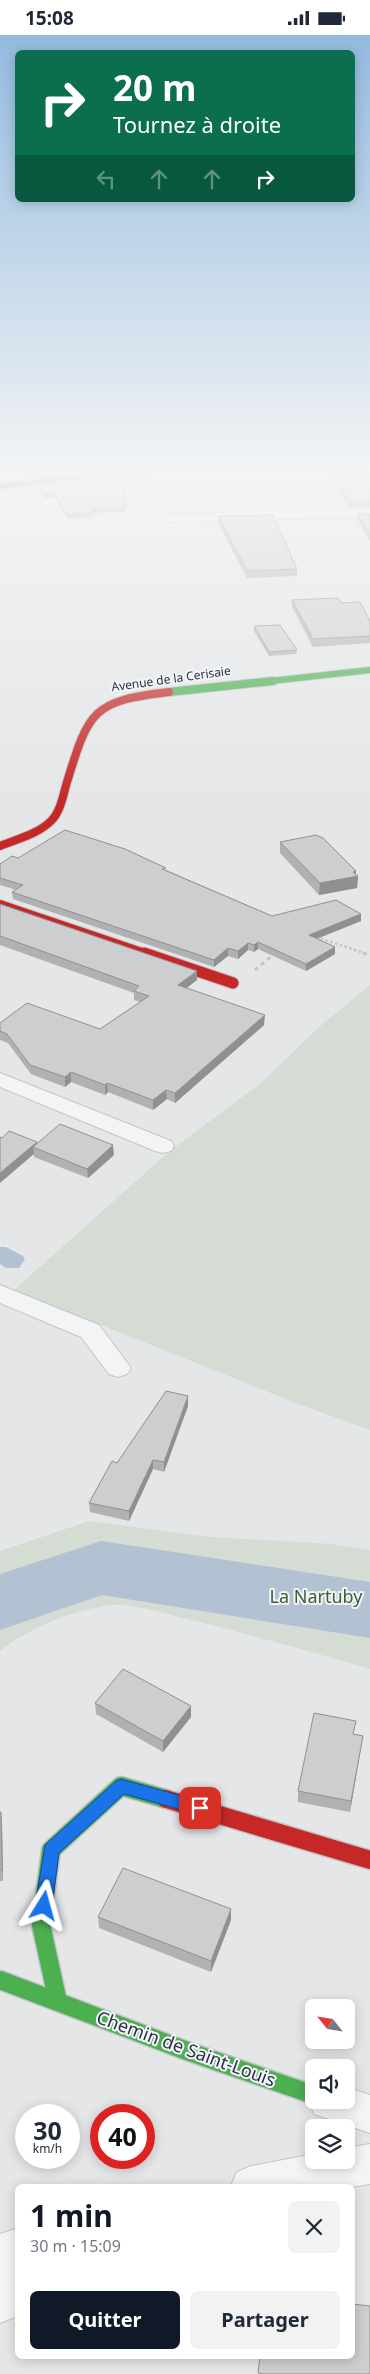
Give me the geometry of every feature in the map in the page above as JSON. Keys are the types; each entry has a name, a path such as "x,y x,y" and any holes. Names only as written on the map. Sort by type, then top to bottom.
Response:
{"street":[{"name":"Avenue de la Cerisaie","path":"0,846 37,830 56,817 85,728 92,715 107,702 137,695 370,670"},
{"path":"0,904 232,983"},
{"path":"0,1079 163,1146"},
{"path":"0,1293 90,1331 118,1368"},
{"path":"58,2002 41,1925 51,1850 121,1786 370,1860"},
{"name":"Chemin de Saint-Louis","path":"0,1980 187,2051 305,2092"},
{"path":"355,2109 370,2114"},
{"path":"262,2184 370,2164"},
{"path":"0,2302 10,2250"}],"path":[{"path":"307,934 370,955"},
{"path":"232,983 257,969 278,950"}],"green space":[{"path":"370,985 370,1430 301,1405 14,1290 171,1150 262,1082 318,1028"},
{"name":"La Nartuby","path":"89,1521 209,1537 331,1544 370,1550 370,1669 276,1642 128,1605 97,1607 67,1615 38,1627 0,1651 0,1551"}],"water":[{"path":"0,1247 6,1247 23,1256 25,1259 19,1268 6,1268 0,1264"}],"building":[{"path":"338,598 341,603 360,602 370,621 370,636 313,639 292,600"},
{"path":"280,625 297,650 269,652 254,626"},
{"path":"65,830 125,849 166,868 162,869 272,916 336,900 361,914 309,935 335,947 306,964 258,942 254,945 248,943 238,951 228,948 214,960 12,892 23,885 0,878 0,864 12,856 18,858"},
{"path":"316,835 323,838 356,871 353,872 358,876 320,883 280,842"},
{"path":"0,904 197,971 178,985 265,1015 175,1093 166,1090 153,1100 71,1072 65,1077 30,1065 7,1034 0,1031 0,1023 27,1003 100,1029 149,996 134,991 139,986 0,936"},
{"path":"60,1124 113,1145 87,1169 33,1147"},
{"path":"9,1131 37,1142 0,1173 0,1137 2,1138"},
{"path":"166,1391 188,1396 164,1462 153,1460 129,1511 89,1503 112,1461 117,1463"},
{"path":"123,1669 191,1706 163,1741 95,1703"},
{"path":"314,1713 356,1721 353,1734 363,1736 351,1801 298,1791"},
{"path":"1,1812 2,1870 0,1870"},
{"path":"123,1868 231,1909 211,1961 98,1917"},
{"path":"355,2304 370,2306 370,2374 258,2373 260,2359 355,2359"}],"waterway":[{"name":"La Nartuby","path":"0,1602 101,1568 370,1610"}],"traffic: fast":[{"path":"169,692 370,670"},
{"path":"58,2002 41,1925 51,1850 121,1786 166,1799"},
{"path":"0,1980 187,2051 305,2092"}],"traffic: jam":[{"path":"0,846 39,829 56,815 82,738 88,724 97,713 107,705 122,699 169,692"},
{"path":"0,904 233,983"},
{"path":"166,1799 370,1860"}],"route":[{"path":"44,1906 51,1850 121,1786 200,1808"}]}
